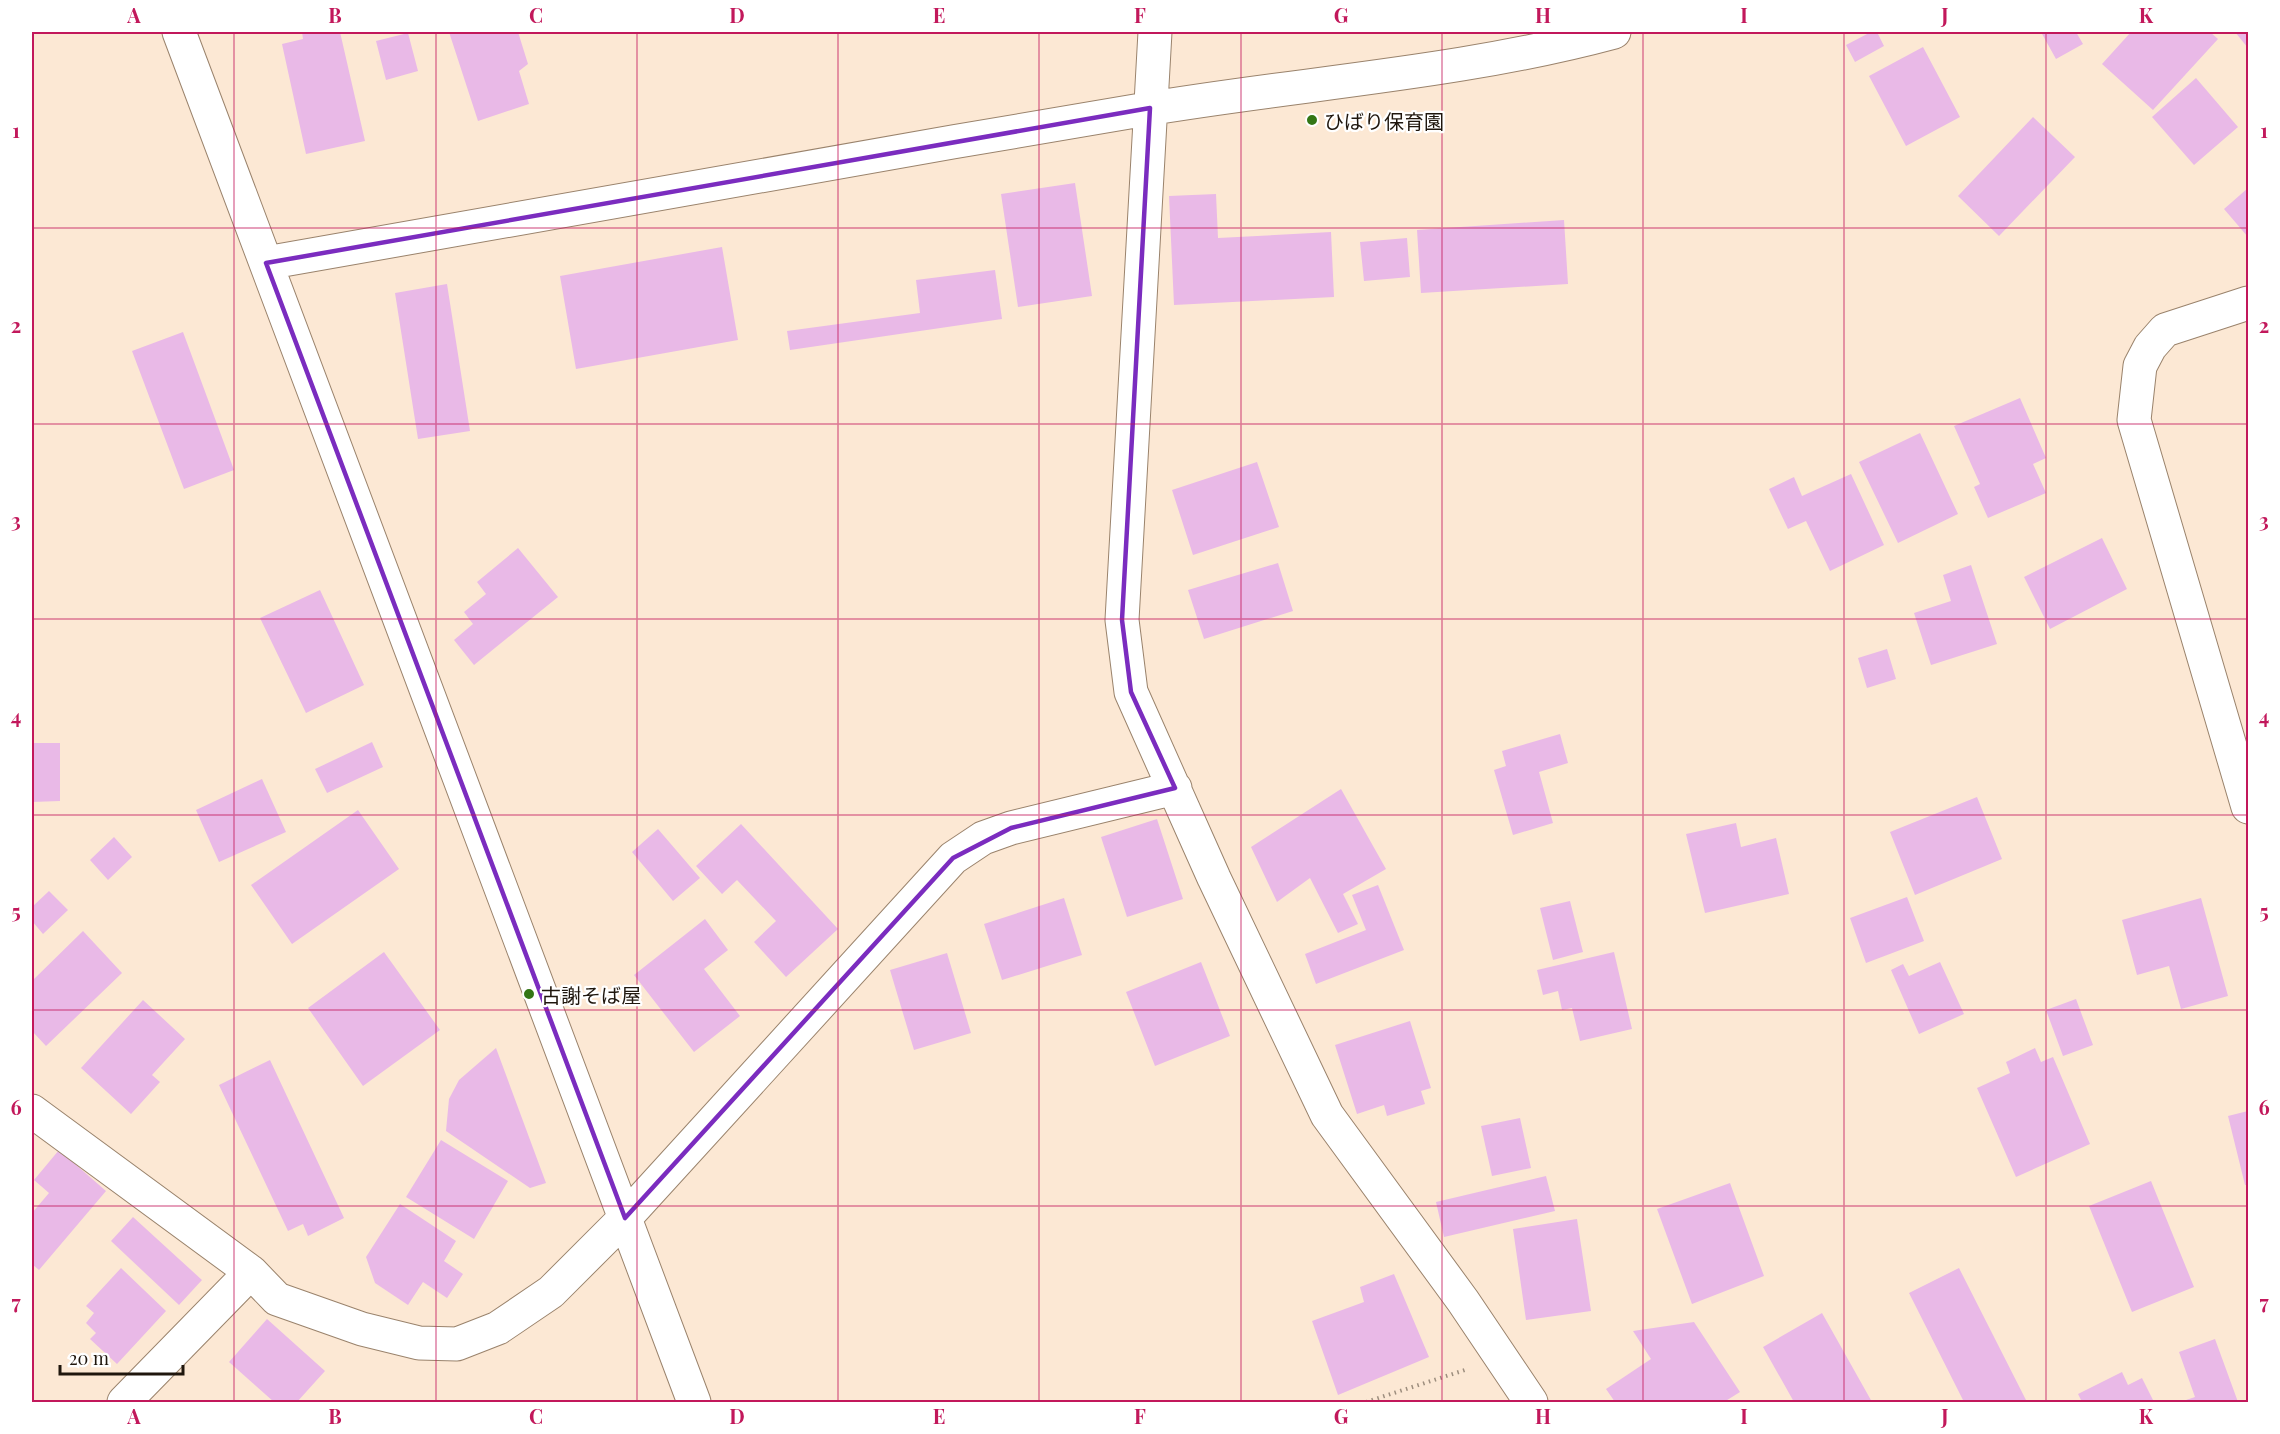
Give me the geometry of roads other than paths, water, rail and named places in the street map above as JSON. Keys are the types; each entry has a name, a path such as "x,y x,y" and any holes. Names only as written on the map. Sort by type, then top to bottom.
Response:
{"street":[{"path":"179,32 694,1402"},
{"path":"1155,32 1122,620 1131,692 1214,878 1327,1115 1463,1301 1531,1402"},
{"path":"266,263 1150,108 1500,57 1614,32"},
{"path":"2248,303 2165,330 2150,347 2140,366 2134,420 2248,807"},
{"path":"32,1111 250,1272 277,1299 362,1329 419,1343 458,1344 498,1329 552,1293 625,1218 953,858 982,838 1011,828 1175,788"},
{"path":"124,1402 250,1272"}],"place":[{"name":"ひばり保育園","path":"1312,120"},
{"name":"古謝そば屋","path":"529,994"}]}
